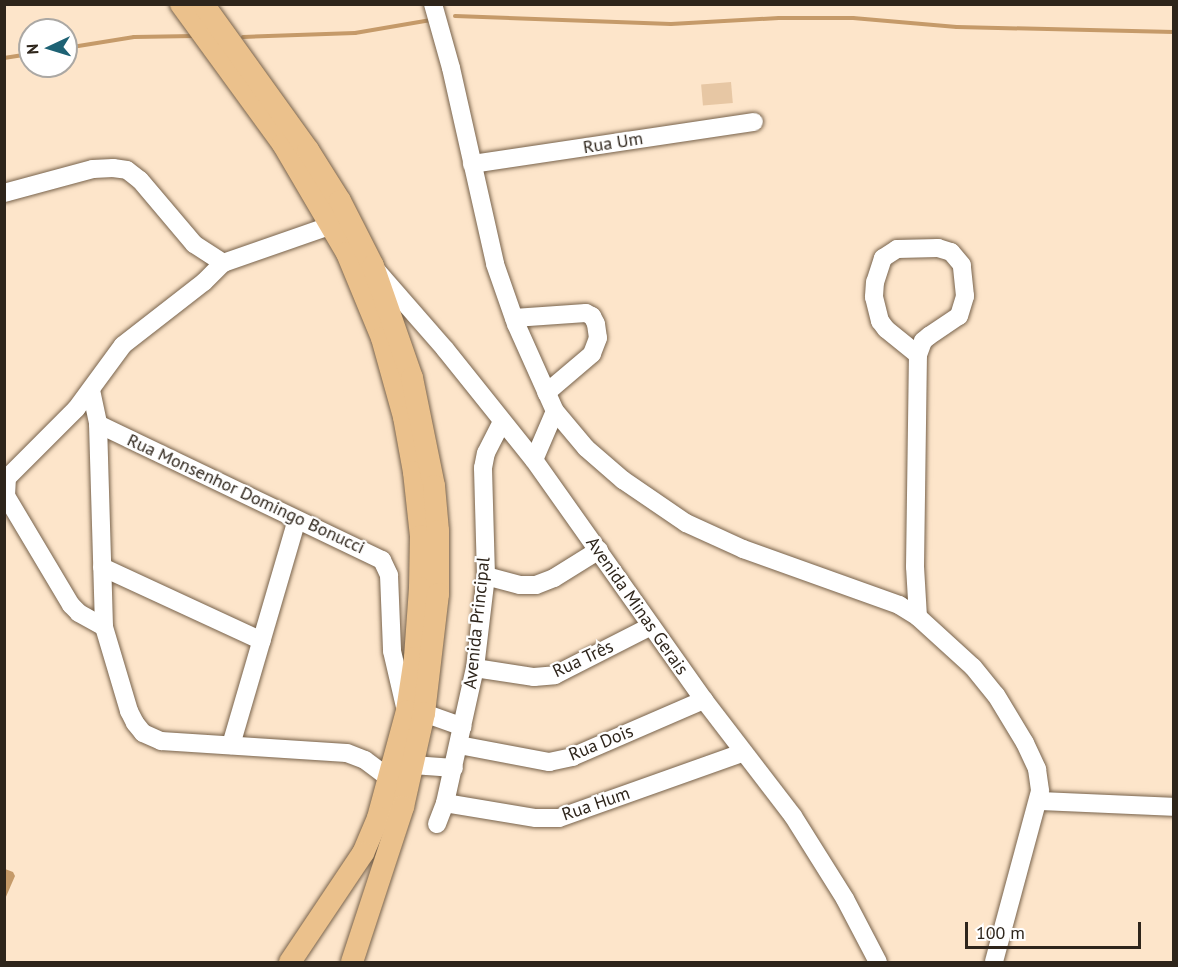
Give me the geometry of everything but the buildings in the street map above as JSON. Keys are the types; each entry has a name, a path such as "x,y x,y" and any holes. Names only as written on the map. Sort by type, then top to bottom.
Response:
{"main road":[{"path":"181,4 284,144 347,253 382,338 404,417 414,472 421,536 413,765 352,963"},
{"path":"203,4 308,150 340,201 372,266 412,378 434,486 438,531 438,594 415,712 363,854 290,963"}],"street":[{"path":"433,4 451,68 495,264 514,318 555,411 586,448 623,480 686,523 743,549 899,605 918,617 973,667 996,695 1037,769 1039,796 994,963"},
{"name":"Rua Um","path":"472,164 754,122"},
{"path":"4,193 93,169 127,170 140,180 194,244 223,263"},
{"path":"104,627 79,613 71,605 5,489 7,478 57,430 91,390 123,345 204,282 223,263 332,225"},
{"path":"918,355 885,329 876,310 874,297 878,269 884,258 897,249 938,248 951,252 962,265 965,296 959,316 923,341 918,355 915,567 918,617"},
{"name":"Avenida Minas Gerais","path":"372,266 445,349 534,460 742,753 793,816 845,899 878,963"},
{"path":"514,318 586,313 592,316 596,324 598,338 592,354 546,393"},
{"name":"Rua Monsenhor Domingo Bonucci","path":"91,390 98,424 104,627 129,711 143,732 161,741 347,753 365,760 389,778"},
{"path":"534,460 555,411"},
{"name":"Avenida Principal","path":"437,824 446,803 475,668 486,576 483,468 486,453 502,422"},
{"name":"Rua Monsenhor Domingo Bonucci","path":"98,424 297,520 374,554 386,566 389,575 392,651 415,712"},
{"path":"231,745 297,520"},
{"path":"486,576 520,585 536,585 554,578 599,550"},
{"path":"102,567 262,641"},
{"name":"Rua Três","path":"475,668 534,677 555,675 651,626"},
{"name":"Rua Dois","path":"459,745 549,762 572,757 704,700"},
{"path":"415,712 463,727"},
{"name":"Rua Hum","path":"446,803 536,818 559,818 742,753"},
{"path":"413,765 454,768"},
{"path":"1039,796 1173,807"}],"shaded area":[{"path":"731,82 733,103 703,106 701,85"},
{"path":"5,869 13,872 15,876 5,899"}],"waterway":[{"path":"455,16 671,24 779,18 853,18 957,27 1174,32"},
{"path":"243,37 355,33 431,20"},
{"path":"78,46 134,37 194,36"},
{"path":"4,58 18,56"}]}
